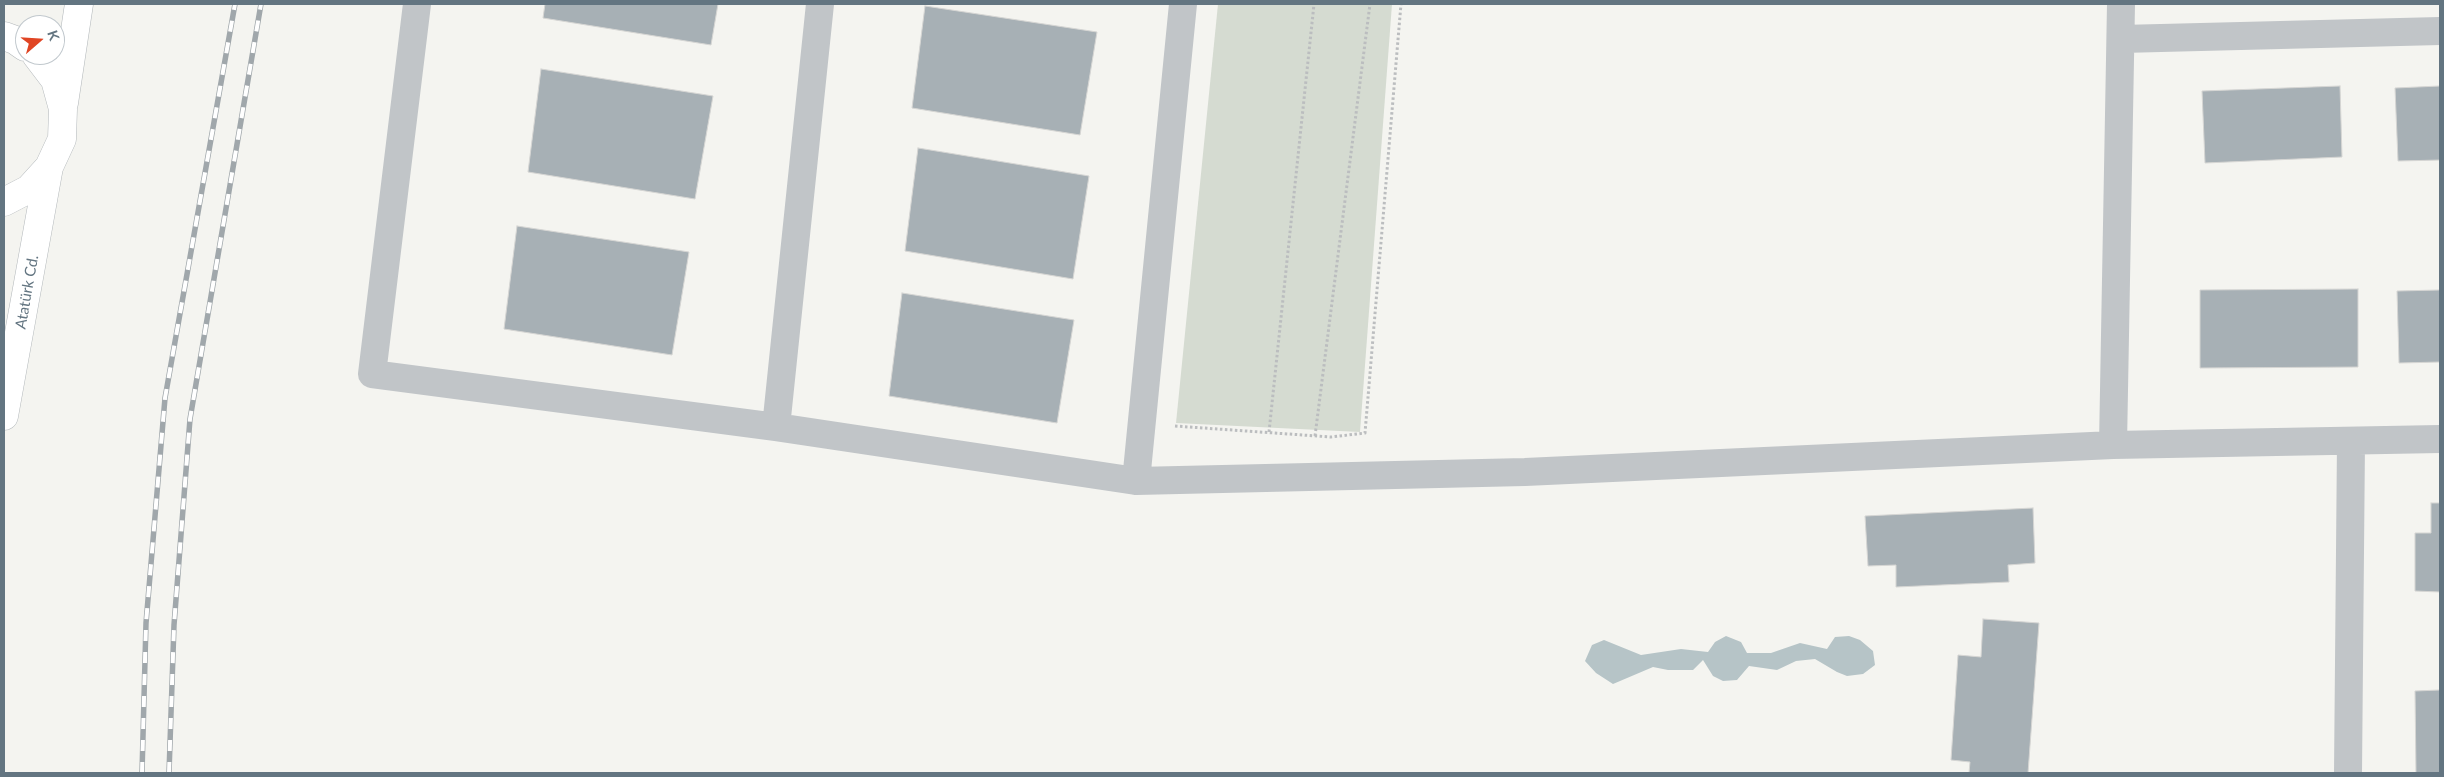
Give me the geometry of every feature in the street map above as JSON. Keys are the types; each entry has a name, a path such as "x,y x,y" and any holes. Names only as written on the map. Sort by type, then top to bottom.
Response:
{"main road":[{"path":"4,202 29,190 50,167 62,139 64,109 79,4"},
{"path":"44,65 56,80 64,109"},
{"name":"Atatürk Cd.","path":"4,416 50,167"}],"street":[{"path":"418,4 372,374 776,428 1136,481 1525,472 2113,445 2440,440"},
{"path":"776,428 820,4"},
{"path":"1136,481 1183,4"},
{"path":"2113,445 2121,4"},
{"path":"2120,39 2440,31"},
{"path":"2348,773 2351,441"}],"path":[{"path":"1270,432 1314,4"},
{"path":"1315,436 1370,4"},
{"path":"1175,426 1331,437 1365,433 1401,4"}],"shaded area":[{"path":"1218,4 1392,4 1360,432 1176,423"},
{"path":"1726,636 1741,642 1747,653 1771,653 1800,643 1827,649 1835,637 1849,636 1860,640 1873,651 1875,665 1863,674 1847,676 1815,659 1796,661 1777,670 1749,666 1737,680 1723,681 1713,676 1703,660 1693,670 1668,670 1653,667 1613,684 1596,673 1585,661 1592,645 1604,640 1641,655 1681,649 1708,652 1715,642"}],"building":[{"path":"545,4 718,4 711,45 543,18"},
{"path":"925,6 1097,32 1080,135 912,108"},
{"path":"541,69 713,96 695,199 528,172"},
{"path":"2340,86 2342,157 2205,163 2202,91"},
{"path":"2440,86 2440,160 2398,161 2395,88"},
{"path":"918,148 1089,176 1073,279 905,251"},
{"path":"517,226 689,252 672,355 504,329"},
{"path":"2358,289 2358,367 2200,368 2200,290"},
{"path":"2440,290 2440,362 2399,363 2397,291"},
{"path":"902,293 1074,320 1057,423 889,396"},
{"path":"2431,503 2440,503 2440,592 2415,591 2415,533 2431,533"},
{"path":"2033,508 2035,563 2008,565 2009,582 1896,587 1896,565 1868,566 1865,516"},
{"path":"1983,619 2039,623 2028,773 1969,773 1970,762 1951,760 1958,655 1981,657"},
{"path":"2440,690 2440,773 2416,773 2415,691"}],"railway":[{"path":"142,773 146,623 165,398 235,4"},
{"path":"169,773 174,625 190,419 261,4"}]}
